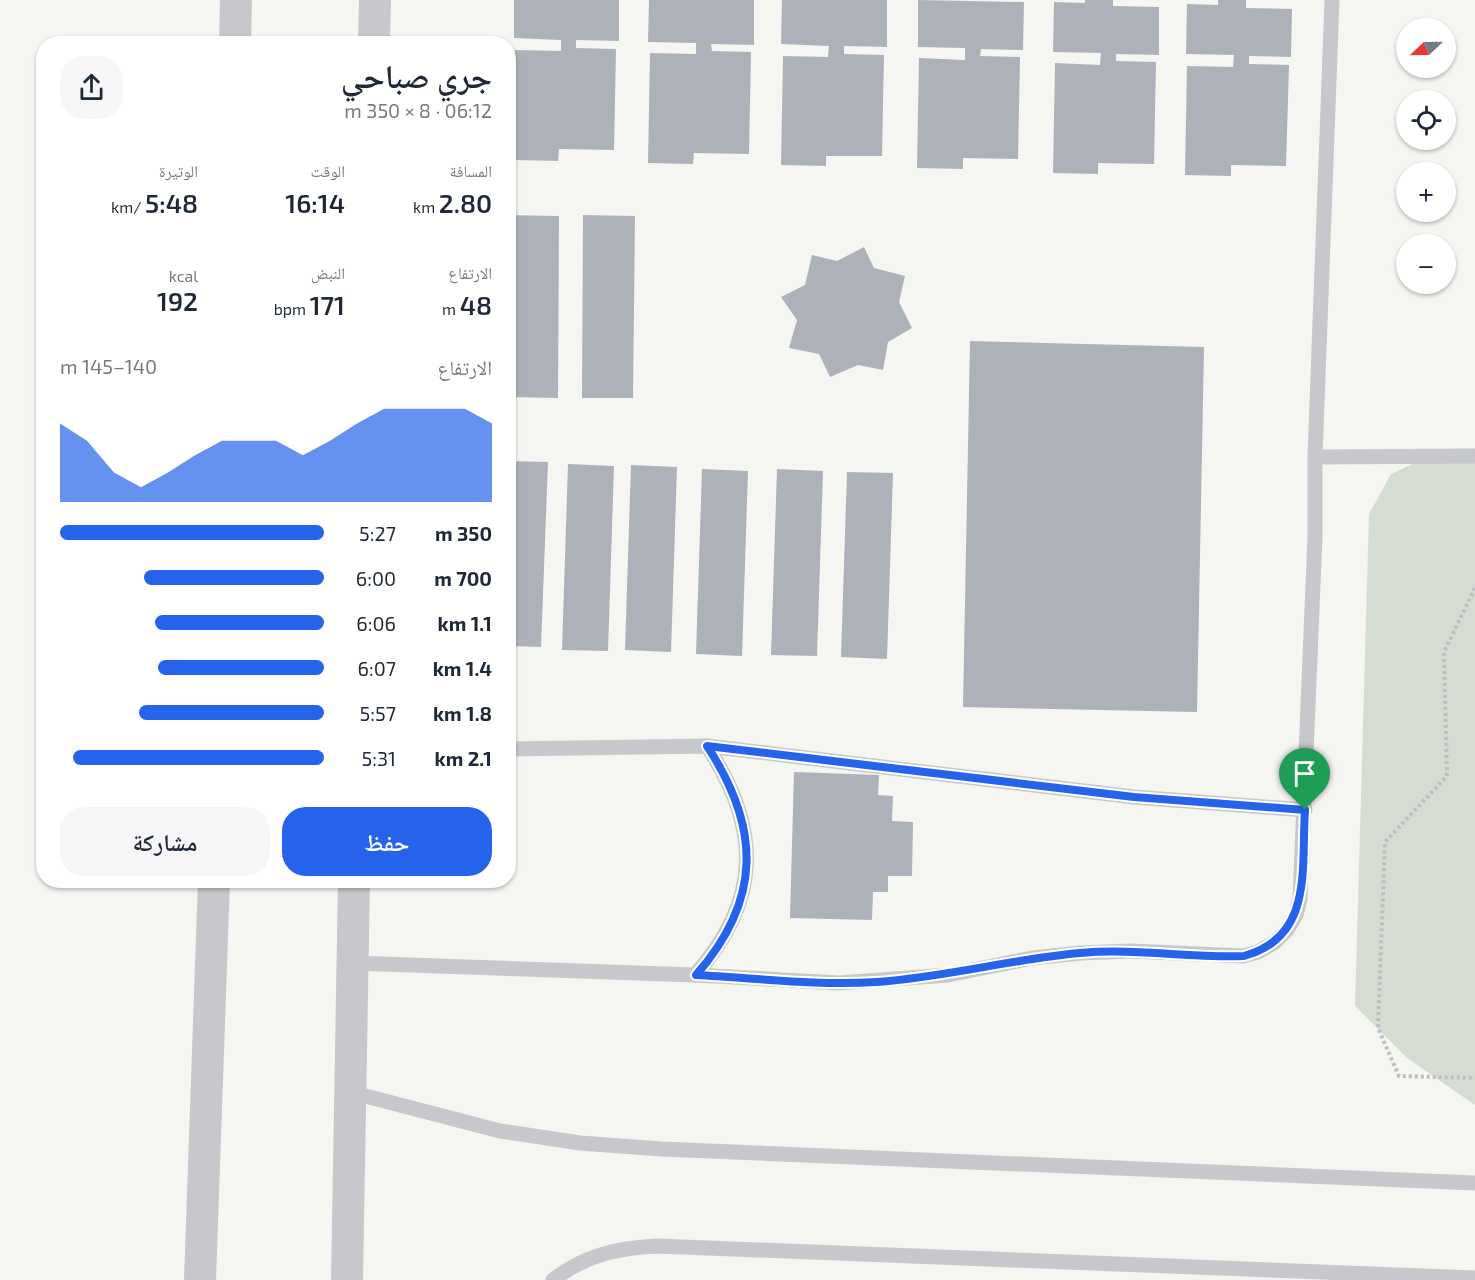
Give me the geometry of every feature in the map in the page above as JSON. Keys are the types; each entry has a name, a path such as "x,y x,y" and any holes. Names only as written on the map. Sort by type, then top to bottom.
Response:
{"street":[{"path":"235,36 236,0"},
{"path":"374,36 375,0"},
{"path":"200,1280 214,888"},
{"path":"348,1280 354,888"}],"lane":[{"path":"352,963 696,975 839,984 948,975 1032,958 1081,952 1130,951 1226,956 1258,952 1275,942 1287,930 1296,915 1300,899 1315,537 1315,457 1332,0"},
{"path":"1315,457 1475,456"},
{"path":"516,749 707,746 1134,797 1305,810"},
{"path":"696,975 723,940 736,916 745,882 746,846 741,810 727,776 707,746"},
{"path":"350,1092 500,1131 580,1143 661,1149 1475,1183"},
{"path":"553,1280 593,1256 614,1250 657,1246 1475,1278"}],"path":[{"path":"1475,588 1444,652 1447,776 1385,842 1378,1028 1399,1076 1475,1078"}],"shaded area":[{"path":"1436,453 1475,453 1475,1105 1407,1058 1355,1006 1369,514 1391,474"}],"building":[{"path":"514,0 619,0 619,41 576,40 576,48 616,49 614,150 559,149 558,161 516,160 516,50 561,51 561,40 516,38 514,36"},
{"path":"649,0 754,0 754,45 711,44 712,51 751,52 749,154 694,153 693,164 648,163 650,53 696,54 696,43 648,42"},
{"path":"782,0 887,0 887,47 844,46 844,54 884,55 882,156 826,156 826,166 781,165 783,56 828,57 829,46 781,44"},
{"path":"918,0 1024,2 1023,50 981,49 980,56 1020,57 1018,159 963,158 963,169 917,168 919,58 965,60 965,48 918,47"},
{"path":"1085,0 1113,0 1113,6 1159,7 1159,55 1116,54 1116,61 1156,62 1154,164 1098,163 1098,174 1053,173 1055,63 1100,65 1101,53 1053,52 1054,2 1085,3"},
{"path":"1218,0 1246,0 1246,8 1292,9 1291,57 1249,56 1249,64 1289,65 1286,166 1231,165 1231,176 1185,175 1187,66 1233,67 1234,55 1186,54 1187,4 1218,5"},
{"path":"516,215 559,216 558,398 516,397"},
{"path":"583,215 635,216 633,398 582,398"},
{"path":"864,247 874,268 905,276 899,302 912,328 888,342 883,370 858,365 830,377 819,354 789,348 797,320 781,297 805,285 812,255 837,261"},
{"path":"970,341 1204,347 1197,712 963,707"},
{"path":"516,461 548,462 541,647 516,646"},
{"path":"568,464 614,466 608,651 562,650"},
{"path":"631,465 677,467 671,652 625,650"},
{"path":"702,469 748,471 742,656 696,654"},
{"path":"777,469 823,471 817,656 771,655"},
{"path":"847,472 893,473 887,659 841,657"},
{"path":"794,772 879,775 878,795 893,796 892,821 913,822 912,876 888,876 888,892 873,892 872,920 790,918"}],"route":[{"path":"707,746 1049,788 1305,810 1300,899 1296,915 1287,930 1275,942 1258,952 1244,956 1130,951 1081,952 1032,958 948,975 839,984 696,975 719,948 736,916 745,882 746,846 741,810 727,776 707,746"}]}
